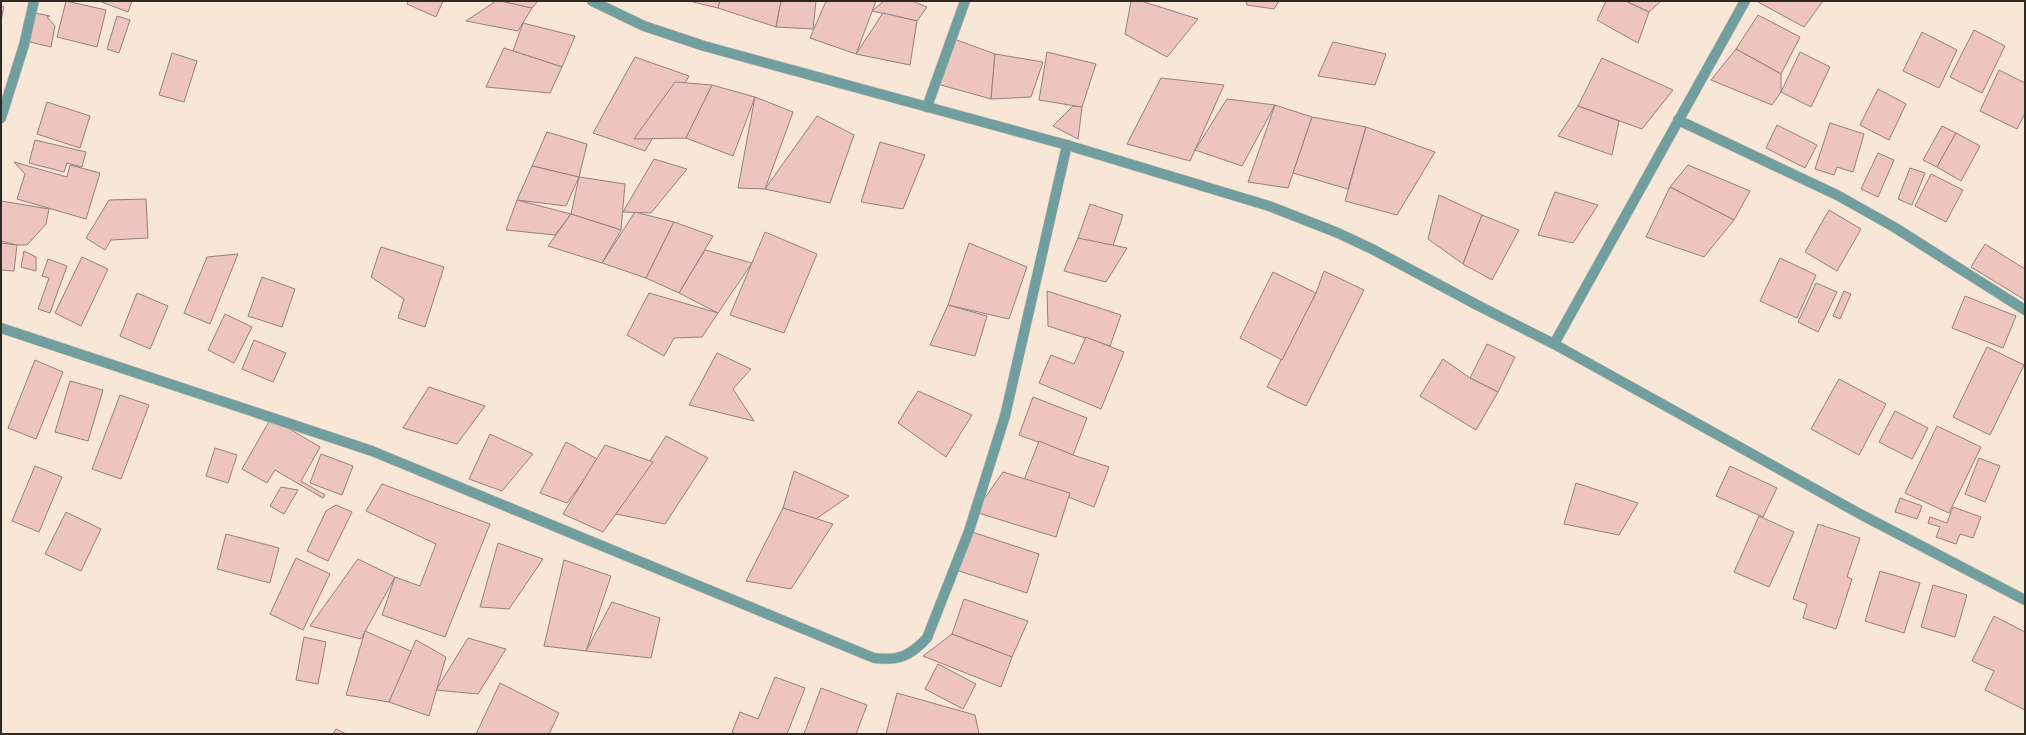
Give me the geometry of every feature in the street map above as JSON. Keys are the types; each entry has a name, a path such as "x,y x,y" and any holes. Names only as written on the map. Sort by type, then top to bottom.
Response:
{"street":[{"path":"1,118 24,45 34,1"},
{"path":"592,1 644,26 704,46 1067,145 1270,206 1338,233 1372,249 1554,344 1860,514 2025,600"},
{"path":"927,107 964,1"},
{"path":"1554,344 1745,1"},
{"path":"1678,120 1850,202 1894,227 2025,310"},
{"path":"1,328 372,452 874,658 891,660 907,655 927,638 969,531 1005,416 1067,145"}],"building":[{"path":"66,1 106,10 97,47 57,37"},
{"path":"99,1 132,1 128,12"},
{"path":"408,1 443,1 436,17 407,4"},
{"path":"496,1 532,8 518,31 466,21"},
{"path":"501,1 538,1 532,8"},
{"path":"689,1 720,1 718,8"},
{"path":"720,1 781,1 776,27 718,8"},
{"path":"781,1 816,1 813,29 776,27"},
{"path":"826,1 876,1 856,54 810,38"},
{"path":"884,1 912,1 927,7 917,21 872,11"},
{"path":"1131,1 1141,1 1198,19 1167,57 1125,34"},
{"path":"1246,1 1279,1 1274,9 1247,5"},
{"path":"1606,1 1626,1 1649,12 1638,43 1597,20"},
{"path":"1626,1 1661,1 1649,12"},
{"path":"1823,1 1804,27 1758,2"},
{"path":"1,6 4,7 1,20"},
{"path":"35,13 50,16 47,17 55,26 51,47 30,42"},
{"path":"883,13 917,21 910,65 856,54"},
{"path":"1758,15 1800,37 1781,74 1736,49"},
{"path":"117,16 130,20 119,53 107,49"},
{"path":"523,23 575,36 562,67 513,51"},
{"path":"1974,30 2005,46 1982,93 1950,77"},
{"path":"1922,32 1957,50 1939,88 1903,71"},
{"path":"954,39 995,54 991,99 934,83"},
{"path":"1333,42 1386,54 1375,85 1318,76"},
{"path":"504,48 562,67 550,93 486,87"},
{"path":"1736,49 1781,74 1781,92 1772,105 1711,80"},
{"path":"1047,52 1096,64 1082,107 1039,100"},
{"path":"1800,52 1830,67 1811,107 1781,92"},
{"path":"172,53 197,61 184,102 159,95"},
{"path":"995,54 1043,62 1031,97 991,99"},
{"path":"635,57 689,76 645,151 593,133"},
{"path":"1602,58 1673,90 1642,129 1578,106"},
{"path":"1999,70 2025,83 2025,113 2017,129 1980,111"},
{"path":"1161,78 1224,85 1190,161 1127,144"},
{"path":"675,82 712,85 686,138 634,139"},
{"path":"712,85 755,97 733,156 686,138"},
{"path":"1878,89 1906,104 1889,140 1860,125"},
{"path":"755,97 793,112 765,189 738,188"},
{"path":"1227,99 1275,105 1242,166 1195,150"},
{"path":"47,102 90,116 80,148 37,134"},
{"path":"1275,105 1312,117 1288,188 1248,182"},
{"path":"1073,106 1082,107 1078,139 1053,126"},
{"path":"1578,106 1619,121 1612,155 1558,136"},
{"path":"817,116 854,135 830,203 765,189"},
{"path":"1312,117 1366,127 1348,189 1293,173"},
{"path":"1830,123 1864,134 1853,172 1837,167 1834,175 1815,169"},
{"path":"1777,125 1817,145 1805,168 1766,148"},
{"path":"1942,126 1956,133 1937,167 1923,160"},
{"path":"1366,127 1435,152 1397,215 1345,201"},
{"path":"547,132 587,144 579,177 532,166"},
{"path":"1956,133 1980,146 1961,181 1937,167"},
{"path":"35,140 86,152 82,167 67,163 64,172 29,163"},
{"path":"880,142 925,155 903,209 861,202"},
{"path":"1878,153 1894,160 1878,197 1861,189"},
{"path":"654,159 687,169 651,213 623,212"},
{"path":"14,162 67,177 70,165 100,173 86,219 17,199 25,174"},
{"path":"1688,165 1750,191 1734,220 1670,187"},
{"path":"532,166 579,177 566,206 517,200"},
{"path":"1910,168 1925,173 1912,205 1898,199"},
{"path":"1931,174 1963,190 1946,222 1915,206"},
{"path":"579,177 625,184 621,230 571,214"},
{"path":"1670,187 1734,220 1704,257 1646,237"},
{"path":"1555,192 1598,205 1573,243 1538,235"},
{"path":"1439,195 1482,215 1463,264 1428,239"},
{"path":"146,199 148,238 111,240 105,250 86,238 109,200"},
{"path":"517,200 571,214 555,235 506,230"},
{"path":"1,201 49,209 46,224 27,245 17,245 1,241"},
{"path":"1090,204 1123,215 1112,249 1078,238"},
{"path":"1829,210 1861,229 1837,271 1805,252"},
{"path":"635,212 674,222 646,278 602,263"},
{"path":"571,214 621,230 602,263 548,246"},
{"path":"1482,215 1519,230 1492,280 1463,264"},
{"path":"674,222 713,236 679,293 646,278"},
{"path":"765,232 817,254 784,333 730,315"},
{"path":"1078,238 1127,248 1106,282 1064,271"},
{"path":"1,243 17,245 14,271 1,270"},
{"path":"969,243 1027,267 1009,319 948,305"},
{"path":"1985,244 2025,269 2025,300 1971,267"},
{"path":"381,247 444,267 425,327 398,318 404,299 371,277"},
{"path":"705,250 752,263 718,313 679,293"},
{"path":"24,251 36,257 36,271 21,267"},
{"path":"238,254 210,324 184,313 207,257"},
{"path":"82,257 108,269 81,326 55,313"},
{"path":"1780,258 1816,275 1797,318 1760,301"},
{"path":"48,259 67,266 50,313 38,309 49,278 42,276"},
{"path":"1324,271 1364,290 1306,406 1267,387 1316,293"},
{"path":"1273,272 1316,293 1282,360 1240,338"},
{"path":"262,277 295,289 282,327 248,316"},
{"path":"1816,283 1837,292 1818,332 1798,322"},
{"path":"1047,291 1121,315 1110,346 1048,326"},
{"path":"1844,291 1851,294 1840,319 1833,316"},
{"path":"137,293 168,306 150,349 120,336"},
{"path":"649,293 718,313 702,337 674,338 664,356 627,335"},
{"path":"1965,296 2016,316 2003,348 1952,328"},
{"path":"948,305 987,316 975,356 930,345"},
{"path":"225,314 252,327 234,363 208,350"},
{"path":"1086,337 1124,352 1101,409 1039,383 1051,355 1074,364"},
{"path":"254,340 286,353 273,382 242,369"},
{"path":"1487,344 1515,357 1498,392 1470,378"},
{"path":"1987,347 2024,365 1990,435 1953,417"},
{"path":"717,353 751,369 733,389 754,421 689,405"},
{"path":"1443,359 1470,378 1498,392 1476,430 1420,396"},
{"path":"35,360 63,372 36,439 8,428"},
{"path":"1839,379 1886,404 1859,455 1811,429"},
{"path":"70,381 103,390 88,441 55,432"},
{"path":"429,387 485,406 457,444 403,428"},
{"path":"918,391 972,415 946,457 898,423"},
{"path":"120,395 149,405 121,479 92,469"},
{"path":"1033,397 1087,418 1073,455 1019,435"},
{"path":"1895,411 1928,428 1912,459 1879,442"},
{"path":"271,418 320,447 301,481 325,495 323,498 275,470 267,483 242,469"},
{"path":"1937,426 1981,447 1949,513 1905,493"},
{"path":"490,434 533,454 502,491 469,479"},
{"path":"666,436 708,458 665,524 616,514"},
{"path":"1039,441 1073,455 1109,467 1094,507 1024,480"},
{"path":"566,442 599,460 567,503 540,493"},
{"path":"605,445 653,462 603,532 563,514"},
{"path":"215,448 237,455 228,483 206,476"},
{"path":"321,454 353,466 342,495 310,483"},
{"path":"1979,458 2000,466 1985,502 1965,494"},
{"path":"35,466 62,477 39,532 12,521"},
{"path":"1730,466 1777,488 1763,517 1716,496"},
{"path":"794,471 849,496 816,519 783,508"},
{"path":"1003,472 1070,493 1056,537 975,512"},
{"path":"1576,483 1638,503 1619,535 1564,524"},
{"path":"382,484 490,524 445,637 382,615 395,577 420,586 436,544 366,511"},
{"path":"281,487 298,490 284,514 270,506"},
{"path":"1900,498 1922,506 1917,519 1895,512"},
{"path":"336,505 352,512 328,561 307,551 326,511"},
{"path":"1953,507 1981,517 1973,538 1960,534 1956,544 1936,537 1940,527 1928,523 1930,517 1947,523"},
{"path":"783,508 833,524 791,589 746,581"},
{"path":"66,512 101,529 81,571 45,554"},
{"path":"1759,516 1794,532 1769,587 1734,572"},
{"path":"1818,524 1860,538 1847,577 1852,579 1836,629 1803,618 1807,604 1793,599"},
{"path":"969,531 1039,554 1027,593 956,570"},
{"path":"226,534 279,548 270,583 217,569"},
{"path":"498,543 543,559 509,609 480,607"},
{"path":"296,558 330,574 303,630 270,614"},
{"path":"358,559 395,577 361,639 310,626"},
{"path":"564,560 611,576 586,651 544,646"},
{"path":"1880,571 1920,583 1904,633 1865,621"},
{"path":"1933,585 1967,595 1955,637 1921,627"},
{"path":"964,599 1028,621 1012,657 952,634"},
{"path":"612,602 660,618 651,658 586,651"},
{"path":"1994,616 2025,632 2025,710 1985,690 1994,671 1972,661"},
{"path":"365,631 413,652 389,702 346,695"},
{"path":"952,634 1012,657 1001,687 923,656"},
{"path":"304,637 326,642 318,684 296,680"},
{"path":"468,638 506,649 478,694 436,690"},
{"path":"416,640 446,657 429,716 389,702"},
{"path":"938,664 976,684 963,709 925,689"},
{"path":"775,677 805,688 787,734 736,734 732,732 740,712 758,719"},
{"path":"500,683 559,713 549,734 476,734"},
{"path":"821,688 867,705 856,734 804,734"},
{"path":"897,693 975,715 979,734 886,734"},
{"path":"336,729 346,734 333,734"}]}
